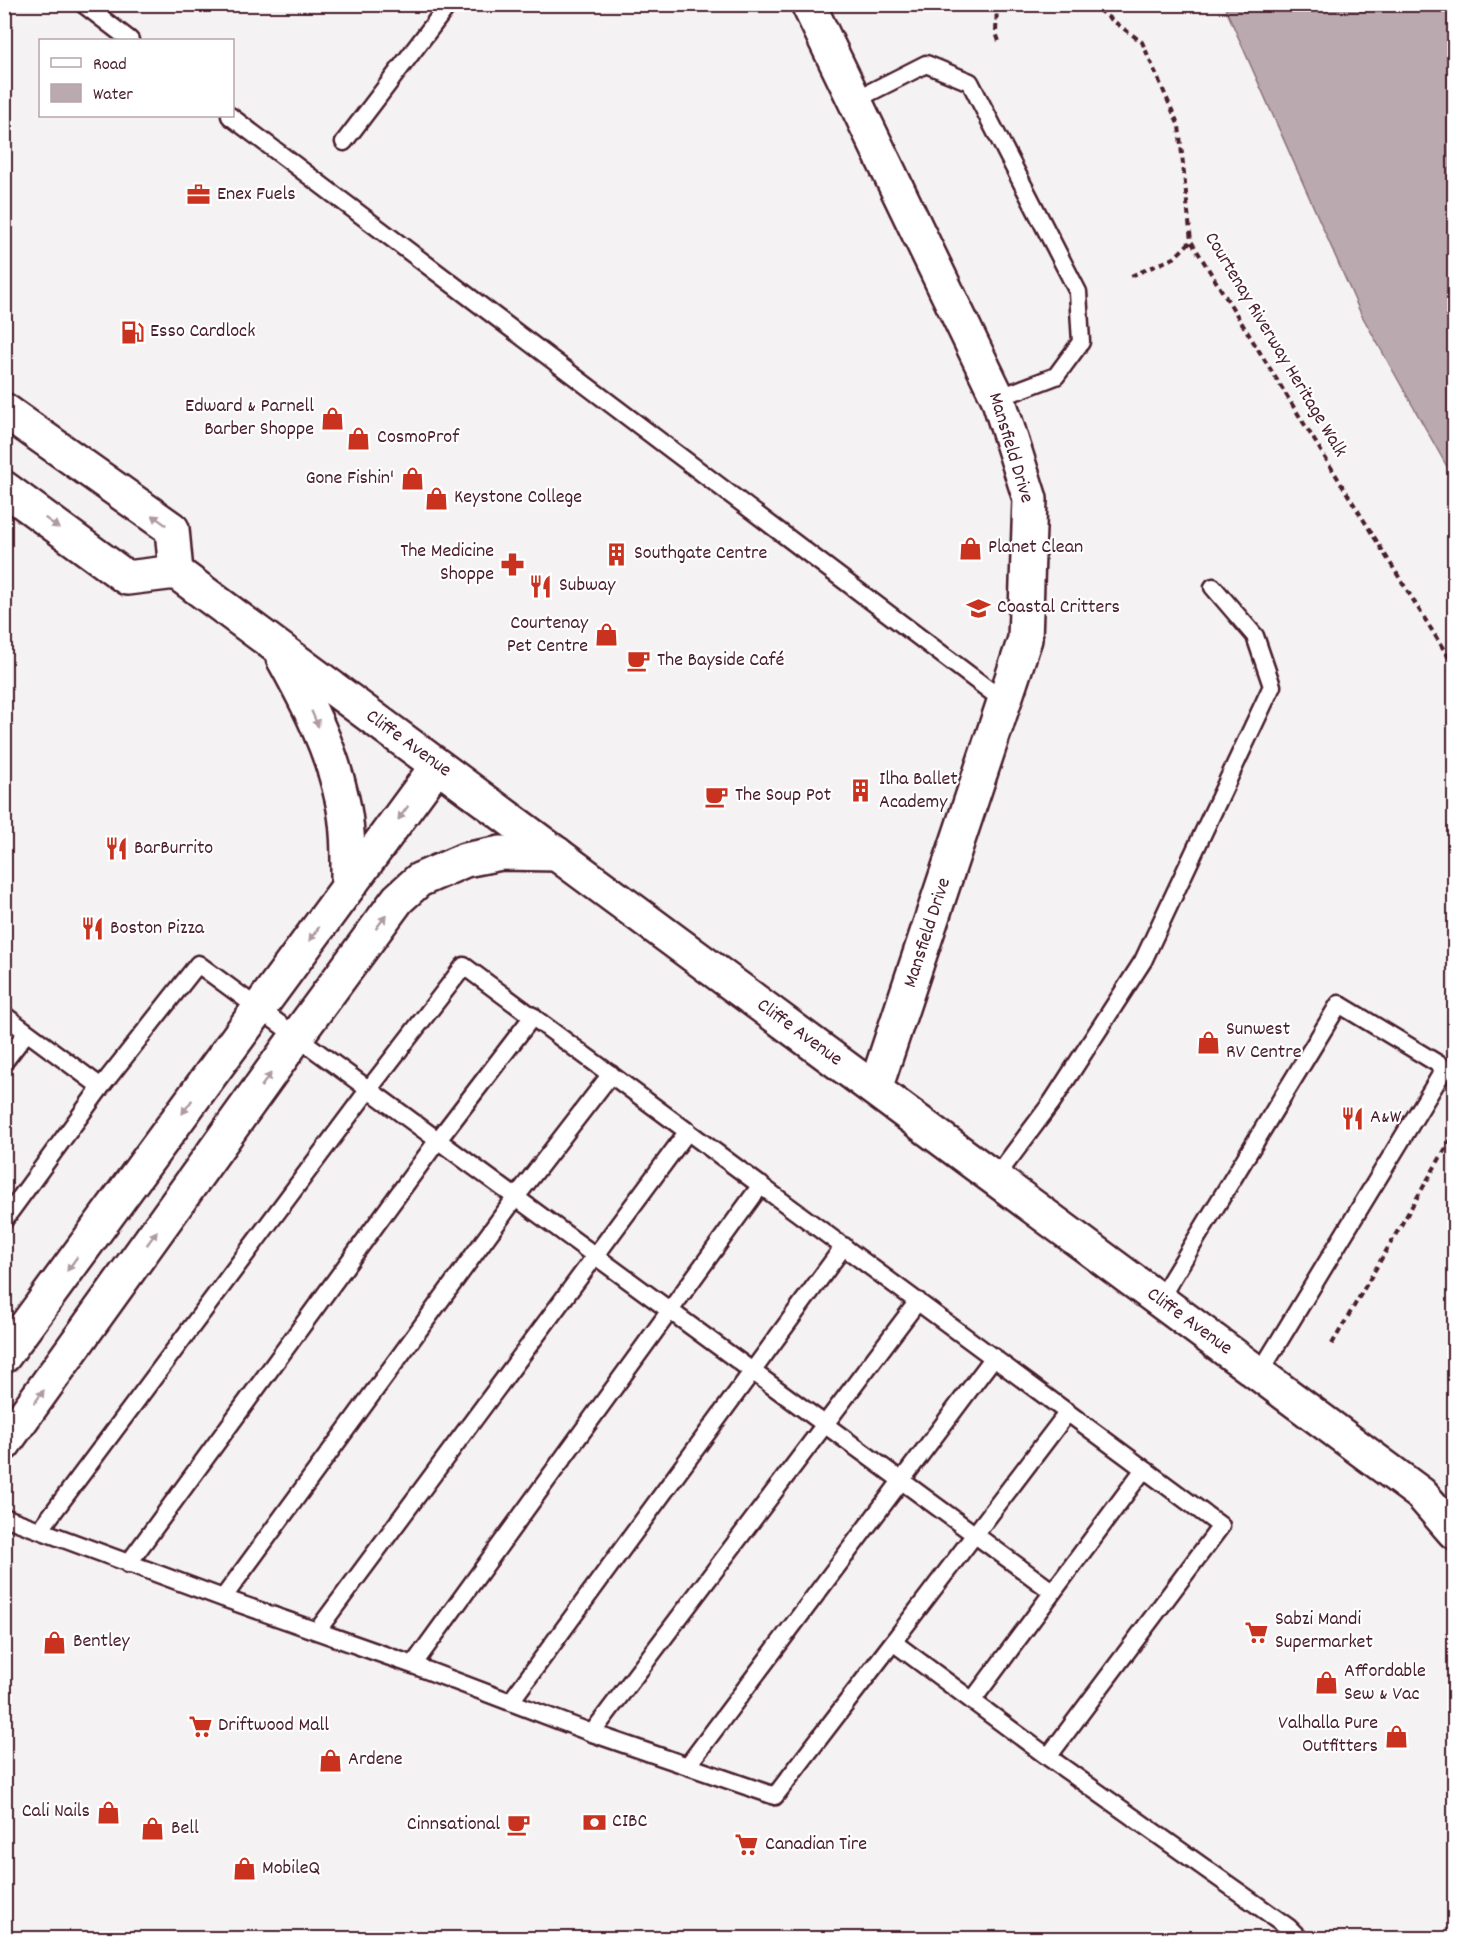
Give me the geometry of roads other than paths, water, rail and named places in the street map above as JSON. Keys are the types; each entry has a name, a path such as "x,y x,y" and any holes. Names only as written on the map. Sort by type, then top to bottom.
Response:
{"street":[{"name":"Mansfield Drive","path":"808,4 998,398 1030,499 1025,639 875,1089"},
{"path":"4,410 172,529 176,572 127,578 4,488"},
{"name":"Cliffe Avenue","path":"176,572 1421,1494 1455,1532"},
{"path":"278,649 324,737 336,772 343,801 348,842 348,887"},
{"path":"4,1356 437,766"},
{"path":"4,1444 398,899 419,880 465,860 501,853 557,854"},
{"name":"Cliffe Avenue","path":"1421,1494 1455,1508"}],"lane":[{"path":"83,4 129,39"},
{"path":"344,142 449,4"},
{"path":"855,100 926,64 970,82 1078,292 1081,342 1056,376 998,398"},
{"path":"231,117 1005,702"},
{"path":"995,1178 1052,1102 1143,962 1272,686 1255,636 1213,587"},
{"path":"4,1220 101,1087 198,964 1053,1592"},
{"path":"40,1530 369,1089 464,966 1221,1526 1048,1757"},
{"path":"1159,1300 1339,1004 1445,1068 1259,1374"},
{"path":"4,1015 101,1087"},
{"path":"129,1564 438,1140 533,1016"},
{"path":"4,1062 27,1032"},
{"path":"223,1598 516,1197 611,1074"},
{"path":"317,1631 688,1131"},
{"path":"414,1665 761,1185"},
{"path":"511,1701 844,1246"},
{"path":"592,1733 918,1301"},
{"path":"688,1766 994,1357"},
{"path":"4,1517 223,1598 414,1665 592,1733 775,1796 1068,1412"},
{"path":"972,1701 1144,1469"},
{"path":"892,1642 1048,1757 1288,1927 1299,1938"}],"water":[{"path":"1224,5 1454,5 1454,479 1361,314"}],"place":[{"name":"Enex Fuels","path":"199,195"},
{"name":"Esso Cardlock","path":"132,332"},
{"name":"Edward & Parnell Barber Shoppe","path":"332,419"},
{"name":"CosmoProf","path":"359,438"},
{"name":"Gone Fishin'","path":"412,479"},
{"name":"Keystone College","path":"436,498"},
{"name":"Planet Clean","path":"970,548"},
{"name":"Southgate Centre","path":"616,554"},
{"name":"The Medicine Shoppe","path":"512,564"},
{"name":"Subway","path":"541,586"},
{"name":"Coastal Critters","path":"979,608"},
{"name":"Courtenay Pet Centre","path":"606,635"},
{"name":"The Bayside Café","path":"639,661"},
{"name":"Ilha Ballet Academy","path":"861,791"},
{"name":"The Soup Pot","path":"717,796"},
{"name":"BarBurrito","path":"116,849"},
{"name":"Boston Pizza","path":"92,929"},
{"name":"Sunwest RV Centre","path":"1208,1042"},
{"name":"A&W","path":"1352,1118"},
{"name":"Sabzi Mandi Supermarket","path":"1257,1632"},
{"name":"Bentley","path":"55,1642"},
{"name":"Affordable Sew & Vac","path":"1326,1683"},
{"name":"Driftwood Mall","path":"200,1726"},
{"name":"Valhalla Pure Outfitters","path":"1396,1736"},
{"name":"Ardene","path":"330,1760"},
{"name":"Cali Nails","path":"108,1812"},
{"name":"CIBC","path":"594,1822"},
{"name":"Cinnsational","path":"518,1825"},
{"name":"Bell","path":"153,1829"},
{"name":"Canadian Tire","path":"747,1845"},
{"name":"MobileQ","path":"244,1869"}]}
